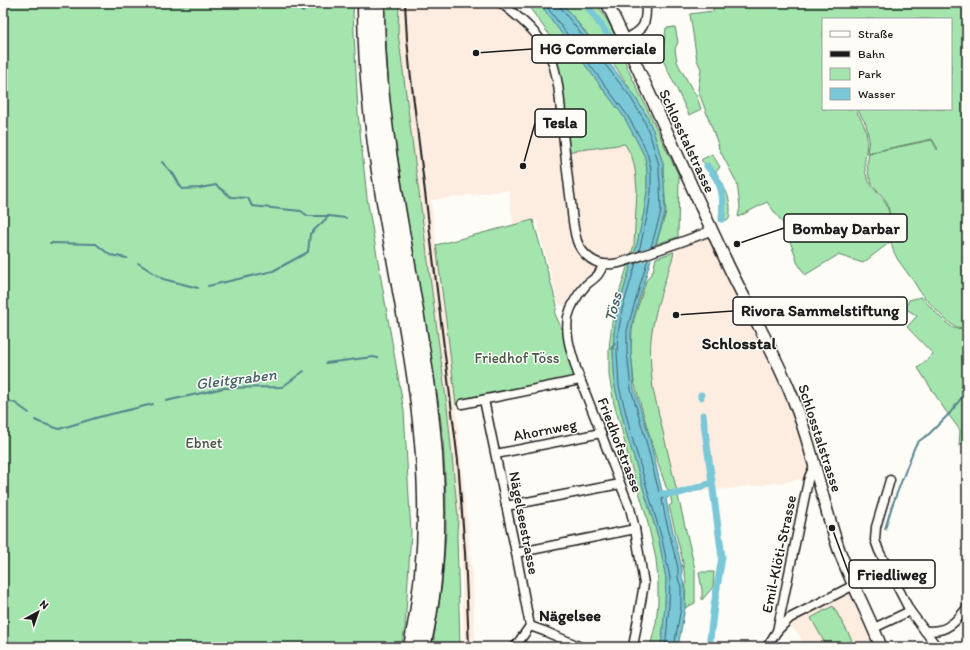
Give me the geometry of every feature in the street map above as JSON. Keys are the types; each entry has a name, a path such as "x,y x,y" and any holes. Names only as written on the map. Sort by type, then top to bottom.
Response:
{"highway":[{"path":"365,3 366,58 372,123 414,375 424,463 425,521 423,568 416,619 410,647"},
{"path":"377,3 378,57 385,128 425,362 436,456 438,498 437,551 431,604 423,647"}],"main road":[{"name":"Schlosstalstrasse","path":"607,3 712,230 789,389 803,426 830,522 846,567 874,628 881,647"}],"street":[{"path":"501,3 533,30 546,49 556,75 574,229 577,241 584,253 594,262 610,265 670,246 712,230"},
{"path":"624,40 637,33 643,26 646,20 646,3"},
{"name":"Friedhofstrasse","path":"603,264 598,276 587,285 574,302 569,316 567,332 569,345 580,380 630,508 635,529 644,584 633,647"},
{"path":"462,404 580,380"},
{"name":"Nägelseestrasse","path":"484,400 530,626"},
{"name":"Ahornweg","path":"496,454 601,433"},
{"name":"Emil-Klöti-Strasse","path":"767,647 777,631 808,478 810,472 815,466"},
{"path":"890,480 876,527 875,540 879,552 910,611 937,647"},
{"path":"506,506 620,484"},
{"path":"516,553 635,529"},
{"path":"777,631 790,618 854,585"},
{"path":"925,631 945,629 952,624 967,608"},
{"path":"874,628 910,611"},
{"path":"515,647 530,626 581,647"}],"shaded area":[{"path":"399,3 501,3 523,21 625,144 632,157 635,169 637,190 634,245 629,260 603,264 580,283 570,296 565,307 559,305 536,219 513,225 509,190 431,200 456,405 473,583 475,647 464,647 461,554 447,406 398,33"},
{"path":"712,230 803,426 815,466 808,478 778,483 678,493 653,389 651,360 652,332 658,304 677,251 668,253 670,246"},
{"path":"854,585 881,647 806,647 800,636 787,622"}],"green space":[{"name":"Ebnet","path":"3,3 354,3 353,13 358,113 367,198 404,411 411,532 405,628 401,647 3,647"},
{"path":"384,3 399,3 398,33 447,406 458,517 457,535 460,647 434,647 434,636 442,585 446,533 446,494 443,440 439,406 390,108"},
{"path":"526,3 539,3 624,117 645,157 647,170 647,191 644,212 637,244 618,309 614,333 613,352 615,387 627,435 659,540 666,579 662,639 660,647 650,647 656,623 658,602 656,559 646,515 614,404 609,375 609,349 612,322 634,245 637,190 635,169 632,157 625,144 565,152 559,90 543,44 551,37"},
{"path":"562,3 596,3 614,34 627,67 679,176 678,237 656,244 666,213 663,164 654,133 647,116 612,61 601,48 600,50"},
{"path":"714,3 967,3 967,328 955,327 946,320 922,295 898,260 891,242 890,215 887,202 873,185 869,177 867,165 869,153 932,140 937,150 938,149 932,139 867,153 869,139 866,124 858,110 952,110 952,18 822,18 822,110 856,110 861,120 867,136 865,163 867,177 885,202 889,211 890,242 863,263 838,255 805,275 797,262 782,222 767,202 738,217 740,207 737,183 718,147 698,90 701,69 697,60 690,14 713,11"},
{"path":"675,27 678,42 675,49 677,62 696,94 701,109 689,115 662,58 666,28"},
{"path":"712,154 720,167 716,172 725,189 730,206 729,219 720,222 720,219 723,219 723,200 720,186 713,174 701,160"},
{"name":"Friedhof Töss","path":"533,220 557,305 555,314 569,345 580,380 456,405 436,245"},
{"path":"674,252 658,302 651,338 651,360 653,389 695,569 695,603 685,608 686,581 669,506 672,504 670,493 666,487 655,455 634,381 631,352 634,319 646,281 653,271 656,258"},
{"path":"921,297 944,321 953,328 967,329 967,436 959,447 960,430 945,410 918,368 933,354 907,327 917,316 905,308 909,300"},
{"path":"699,572 714,572 713,587 702,600 702,590"},
{"path":"833,606 852,640 839,647 827,647 811,618"}],"water":[{"path":"539,3 562,3 632,92 647,116 654,133 663,164 665,213 633,319 631,331 631,352 634,388 649,436 662,491 670,493 670,496 666,499 682,568 682,578 685,586 685,608 678,647 660,647 665,605 666,579 659,540 627,435 615,387 613,352 614,333 618,309 637,244 644,212 647,191 647,170 645,157 624,117"}],"pier":[{"path":"659,244 654,258 628,266 633,252"}],"waterway":[{"path":"295,3 303,12 305,8"},
{"path":"585,3 618,49"},
{"path":"162,162 174,175 182,189 216,185 231,197 248,198 252,206 301,211 308,216 329,216"},
{"path":"707,166 716,178 721,190 723,203 722,219"},
{"path":"208,286 273,271 308,252 310,234 329,216 346,218"},
{"path":"50,243 96,244 110,255 127,258"},
{"path":"138,263 163,279 198,288"},
{"path":"611,349 615,343"},
{"path":"326,363 373,357 378,358"},
{"name":"Gleitgraben","path":"166,401 224,388 282,387 304,371"},
{"path":"885,529 892,506 915,446 950,413 967,391"},
{"path":"3,399 15,403 29,413"},
{"path":"35,420 59,429 99,417 153,404"},
{"path":"703,415 722,557 709,647"},
{"path":"662,494 680,493 712,483"}],"railway":[{"path":"405,3 410,70 458,461 465,552 469,647"}],"place":[{"name":"HG Commerciale","path":"476,53"},
{"name":"Tesla","path":"523,166"},
{"name":"Bombay Darbar","path":"737,244"},
{"name":"Rivora Sammelstiftung","path":"676,315"},
{"name":"Friedliweg","path":"832,528"}],"district":[{"name":"Schlosstal","path":"739,343"},
{"name":"Nägelsee","path":"570,615"}],"water label":[{"name":"Töss","path":"613,307"}]}
